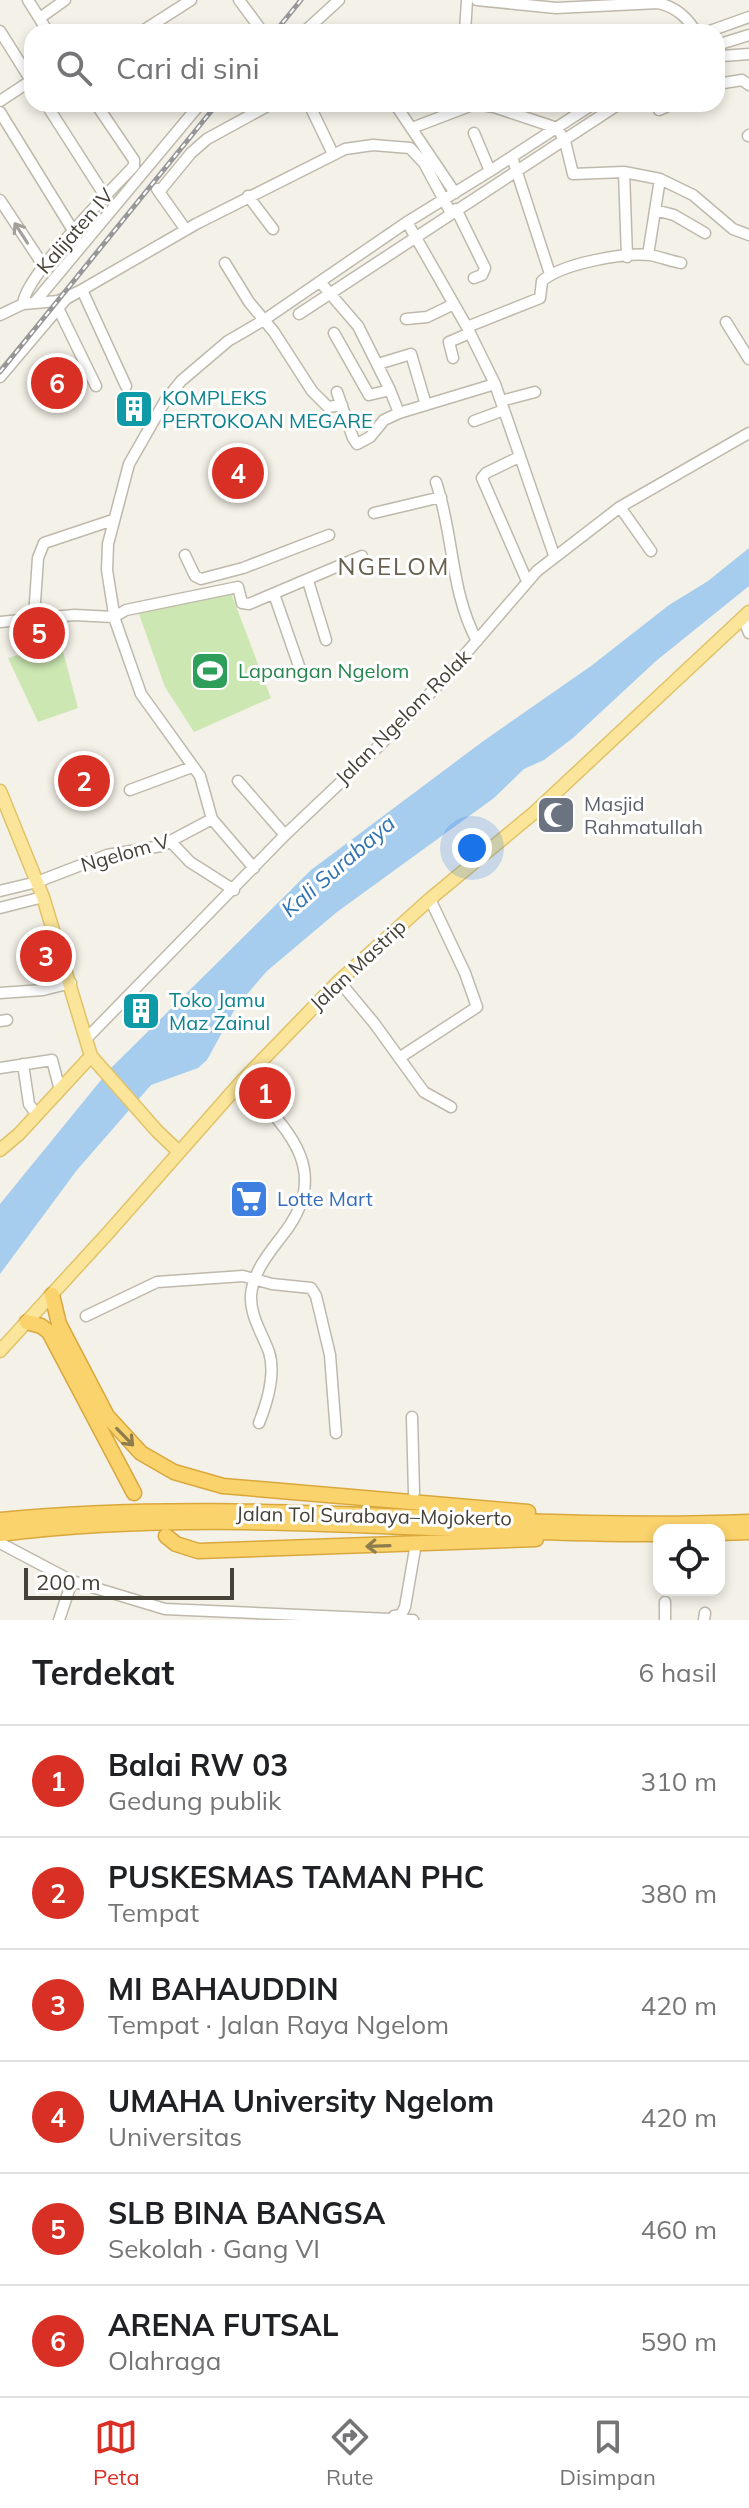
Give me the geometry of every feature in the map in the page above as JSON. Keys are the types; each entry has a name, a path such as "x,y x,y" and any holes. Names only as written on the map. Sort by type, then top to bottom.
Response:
{"highway":[{"path":"52,1295 59,1324 107,1416 141,1453 174,1472 223,1486 517,1510 601,1522"},
{"path":"27,1322 49,1332 134,1493"},
{"name":"Jalan Tol Surabaya–Mojokerto","path":"0,1534 54,1521 161,1511 601,1522 749,1522"},
{"name":"Jalan Tol Surabaya–Mojokerto","path":"0,1520 163,1521 653,1534"},
{"path":"725,1533 749,1532"},
{"path":"166,1536 176,1544 198,1551 423,1545 624,1533"}],"main road":[{"name":"Jalan Mastrip","path":"0,1351 242,1081 339,981 430,899 535,812 746,615"},
{"path":"0,791 43,897 95,1060 178,1151"},
{"path":"0,1150 95,1060"}],"street":[{"path":"28,0 43,24"},
{"path":"35,0 50,24"},
{"path":"44,15 65,0"},
{"path":"154,24 191,0"},
{"path":"239,0 257,24"},
{"path":"313,24 339,0"},
{"path":"466,24 467,0"},
{"path":"484,1 556,8 658,3 675,9 691,24"},
{"path":"725,26 749,17"},
{"path":"0,31 24,68"},
{"path":"725,42 749,35"},
{"path":"725,56 749,54"},
{"path":"725,83 742,80 749,85"},
{"path":"0,101 24,86"},
{"path":"0,112 74,232"},
{"path":"51,112 105,196"},
{"path":"101,112 137,174"},
{"path":"107,112 137,174"},
{"path":"29,303 193,112"},
{"path":"186,230 158,190 207,139 256,112"},
{"path":"314,112 339,152"},
{"path":"401,112 425,157 455,193"},
{"path":"412,128 454,112"},
{"path":"506,112 561,135"},
{"path":"561,135 585,112"},
{"path":"256,865 212,819 202,780 141,694 107,570 108,544 129,464 165,401 199,364 228,341 268,324 326,289 410,228 604,112"},
{"path":"474,133 490,171"},
{"path":"561,135 573,174 624,172 660,179 685,190 731,227 749,235"},
{"path":"0,377 66,299 186,230 339,152 373,145 416,143"},
{"path":"425,157 449,207 485,268 482,275 474,278"},
{"path":"449,207 455,193 490,171 515,165"},
{"path":"515,165 550,274"},
{"path":"624,172 627,257"},
{"name":"Kalijaten IV","path":"29,303 26,290 43,265 105,196 137,174"},
{"path":"648,255 660,179"},
{"path":"248,196 273,229"},
{"path":"0,200 43,265"},
{"path":"655,210 674,215 705,233"},
{"path":"299,314 326,289 410,228"},
{"path":"410,228 469,330 495,384 554,555"},
{"path":"453,358 449,342 540,298 542,281 550,274 572,265 648,255 681,263"},
{"path":"225,263 318,398 328,407 342,405"},
{"path":"326,289 358,326 399,413"},
{"path":"0,315 29,303 58,301 82,290"},
{"path":"82,290 126,386"},
{"path":"406,319 427,317 454,304"},
{"path":"58,308 96,386"},
{"path":"726,322 749,359"},
{"path":"334,333 369,395 390,390"},
{"path":"378,364 410,354 426,405"},
{"path":"337,392 357,444 370,437 384,420 399,413 495,384"},
{"path":"474,421 535,392"},
{"name":"Jalan Ngelom Rolak","path":"86,1039 285,835 380,745 554,555 620,507 749,433"},
{"path":"519,457 482,478 527,581"},
{"path":"436,482 463,614 477,641"},
{"path":"374,513 441,497"},
{"path":"620,507 651,551"},
{"path":"34,617 38,558 43,545 113,520"},
{"path":"185,555 198,578 243,568 329,535"},
{"path":"243,568 238,587 245,605 362,556"},
{"path":"308,581 326,640"},
{"path":"0,622 34,617 118,614 238,587"},
{"path":"274,594 300,669"},
{"path":"746,615 749,633"},
{"path":"130,790 192,767"},
{"path":"238,781 285,835"},
{"name":"Ngelom V","path":"0,891 37,882 107,855 145,851 171,842 212,819"},
{"path":"171,842 190,862 234,890"},
{"path":"0,908 43,897"},
{"path":"399,1058 477,1007 465,973 430,899"},
{"path":"339,981 424,1092 451,1107"},
{"path":"0,993 43,990 71,983"},
{"path":"0,1068 52,1060 60,1090"},
{"path":"23,1064 29,1104 37,1115"},
{"path":"242,1081 281,1121 290,1136 305,1178 306,1190 297,1215 272,1248 254,1280 251,1306 269,1353 272,1374 259,1423"},
{"path":"86,1316 157,1282 243,1276 307,1286 314,1291 330,1355 336,1433"},
{"path":"412,1417 414,1493"},
{"path":"0,1543 72,1581 165,1609 413,1620"},
{"path":"390,1618 401,1615 405,1607 415,1549"},
{"path":"59,1620 72,1581"},
{"path":"665,1602 665,1620"}],"green space":[{"name":"Lapangan Ngelom","path":"231,593 271,698 194,732 165,687 139,614"},
{"path":"61,644 78,708 38,722 8,658 22,654 21,650"}],"water":[{"name":"Kali Surabaya","path":"749,548 749,586 656,661 573,738 544,760 524,769 494,798 337,912 267,971 236,1007 207,1060 198,1068 151,1085 77,1170 0,1274 0,1204 110,1069 311,870"}],"railway":[{"path":"282,24 301,0"},
{"path":"0,372 211,112"}],"place":[{"name":"ARENA FUTSAL","path":"57,383"},
{"name":"KOMPLEKS PERTOKOAN MEGARE","path":"134,409"},
{"name":"UMAHA University Ngelom","path":"238,473"},
{"name":"SLB BINA BANGSA","path":"39,633"},
{"name":"Lapangan Ngelom","path":"210,671"},
{"name":"PUSKESMAS TAMAN PHC","path":"84,781"},
{"name":"Masjid Rahmatullah","path":"556,815"},
{"name":"MI BAHAUDDIN","path":"46,956"},
{"name":"Toko Jamu Maz Zainul","path":"141,1011"},
{"name":"Balai RW 03","path":"265,1093"},
{"name":"Lotte Mart","path":"249,1199"}],"district":[{"name":"NGELOM","path":"394,567"}]}
